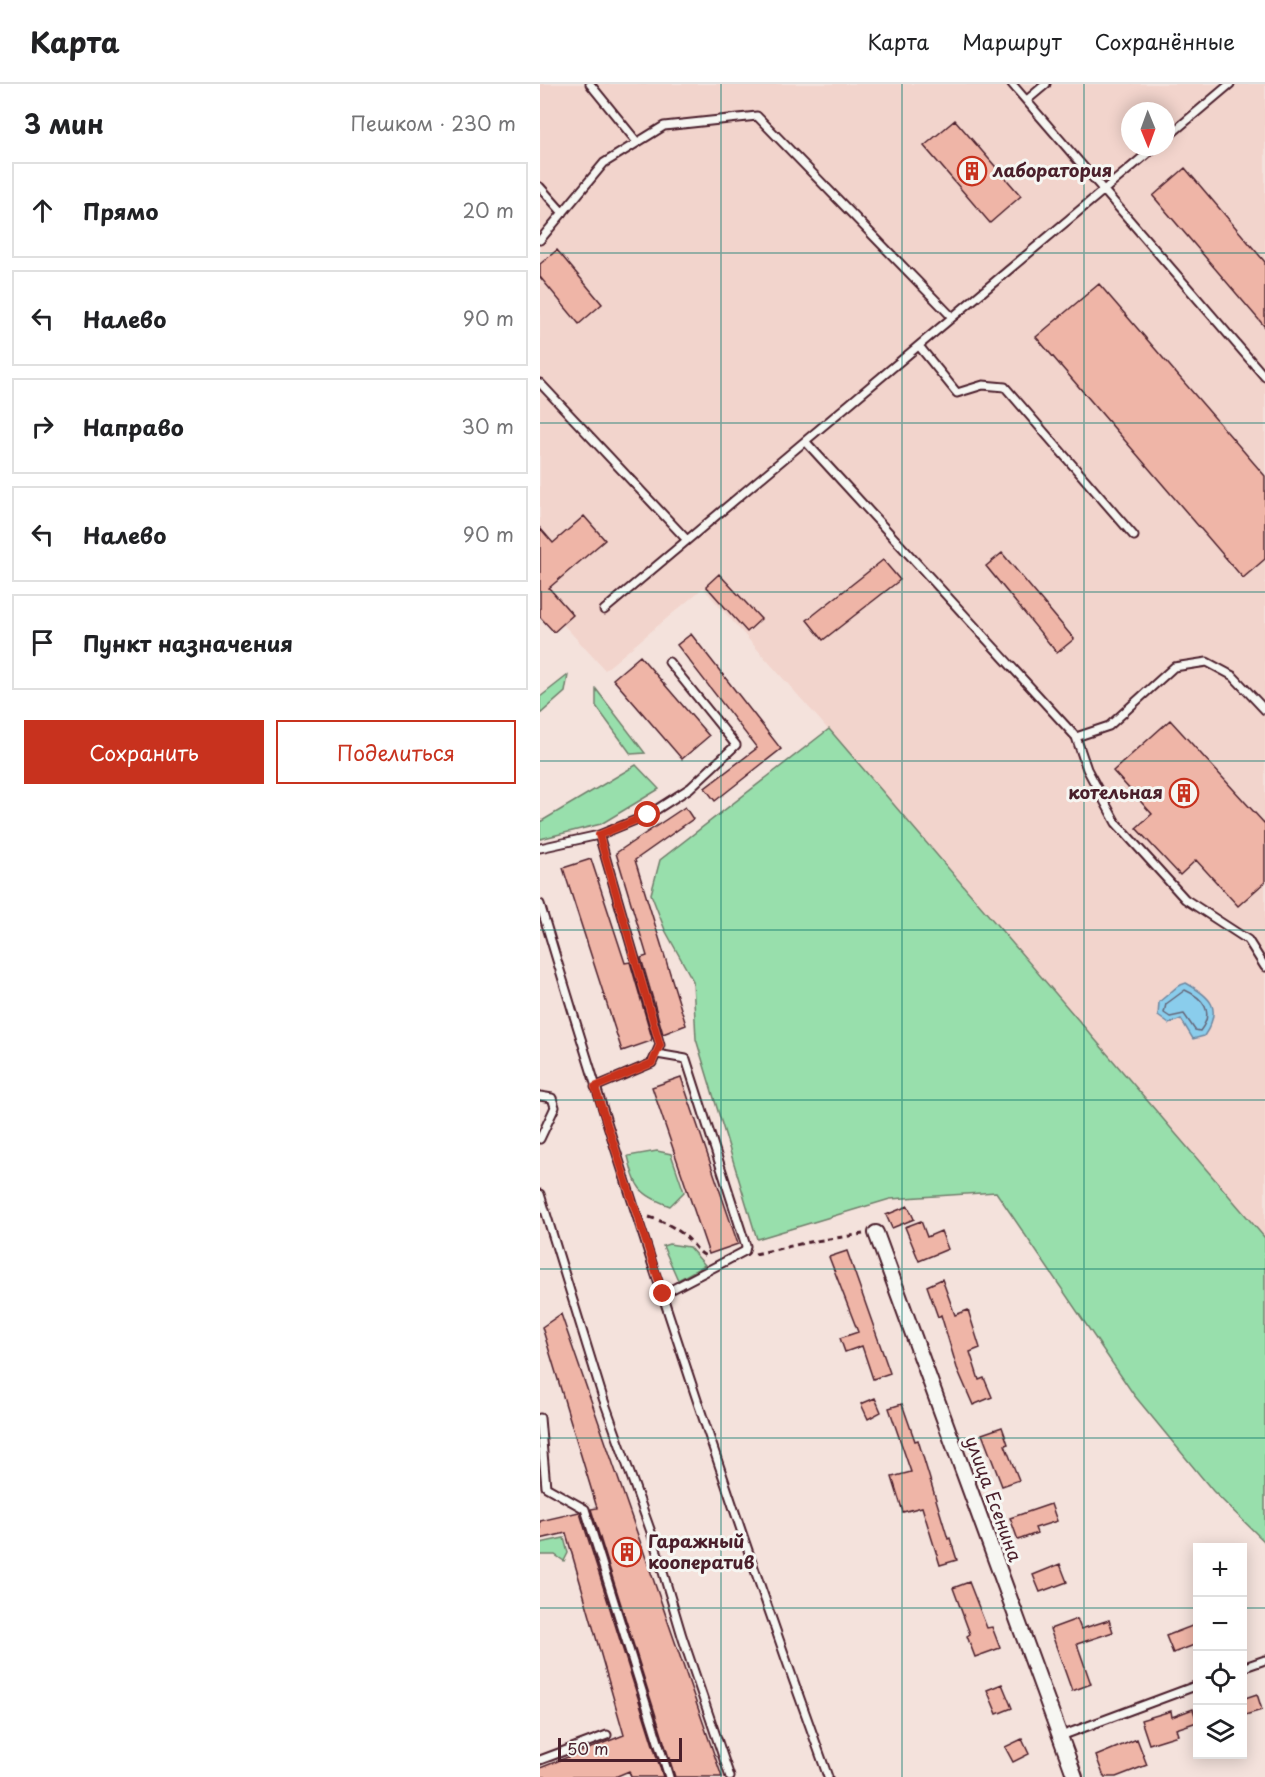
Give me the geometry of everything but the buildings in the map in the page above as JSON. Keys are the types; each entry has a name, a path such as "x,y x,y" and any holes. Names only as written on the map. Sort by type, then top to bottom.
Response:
{"street":[{"name":"улица Есенина","path":"876,1233 1075,1777"}],"lane":[{"path":"590,84 637,142"},
{"path":"1012,84 1265,377"},
{"path":"1027,100 1046,84"},
{"path":"1175,130 1227,85"},
{"path":"540,240 604,163 664,126 758,116 952,317"},
{"path":"604,610 1144,156"},
{"path":"540,187 563,213"},
{"path":"919,346 957,393 983,385 1005,387 1134,536"},
{"path":"540,382 687,540"},
{"path":"805,441 1076,737 1087,769 1116,824 1185,899 1248,940 1265,967"},
{"path":"540,848 599,835 648,815 690,788 736,745 669,662"},
{"path":"1076,737 1108,726 1174,667 1207,662 1233,676 1265,710"},
{"path":"595,1087 652,1063 660,1045 599,835"},
{"path":"540,904 595,1087 751,1564 828,1777"},
{"path":"657,1054 686,1059 746,1246 745,1251 663,1294"},
{"path":"540,1096 552,1098 555,1107 540,1139"},
{"path":"540,1194 603,1398 651,1532 682,1636 730,1777"},
{"path":"540,1418 546,1487 585,1509 669,1777"},
{"path":"1247,1666 1265,1660"},
{"path":"1061,1736 1193,1686"},
{"path":"540,1760 607,1735"}],"path":[{"path":"649,1217 665,1222 684,1235 702,1255 724,1263"},
{"path":"750,1255 809,1242 876,1233"}],"shaded area":[{"path":"540,84 1265,84 1265,1238 820,720 703,588 605,670 540,599"}],"green space":[{"path":"568,675 565,692 540,714 540,697"},
{"path":"596,689 645,753 631,754 596,706"},
{"path":"829,729 1265,1238 1265,1542 1213,1491 1134,1395 996,1192 890,1199 757,1239 696,1039 693,981 665,930 651,894 660,860"},
{"path":"636,765 659,789 601,824 540,839 540,822"},
{"path":"657,1151 671,1154 684,1192 670,1206 651,1198 640,1188 633,1176 628,1156"},
{"path":"669,1244 689,1247 705,1265 678,1280 663,1246"},
{"path":"564,1538 568,1553 564,1561 555,1555 540,1555 540,1543"}],"water":[{"path":"1186,983 1208,999 1213,1011 1213,1018 1204,1036 1193,1039 1181,1019 1169,1024 1158,1016 1159,1002 1178,986"}],"place":[{"name":"лаборатория","path":"972,171"},
{"name":"котельная","path":"1184,793"},
{"name":"Гаражный кооператив","path":"627,1552"}],"route":[{"path":"648,815 599,835 660,1045 652,1063 595,1087 663,1294"}]}
